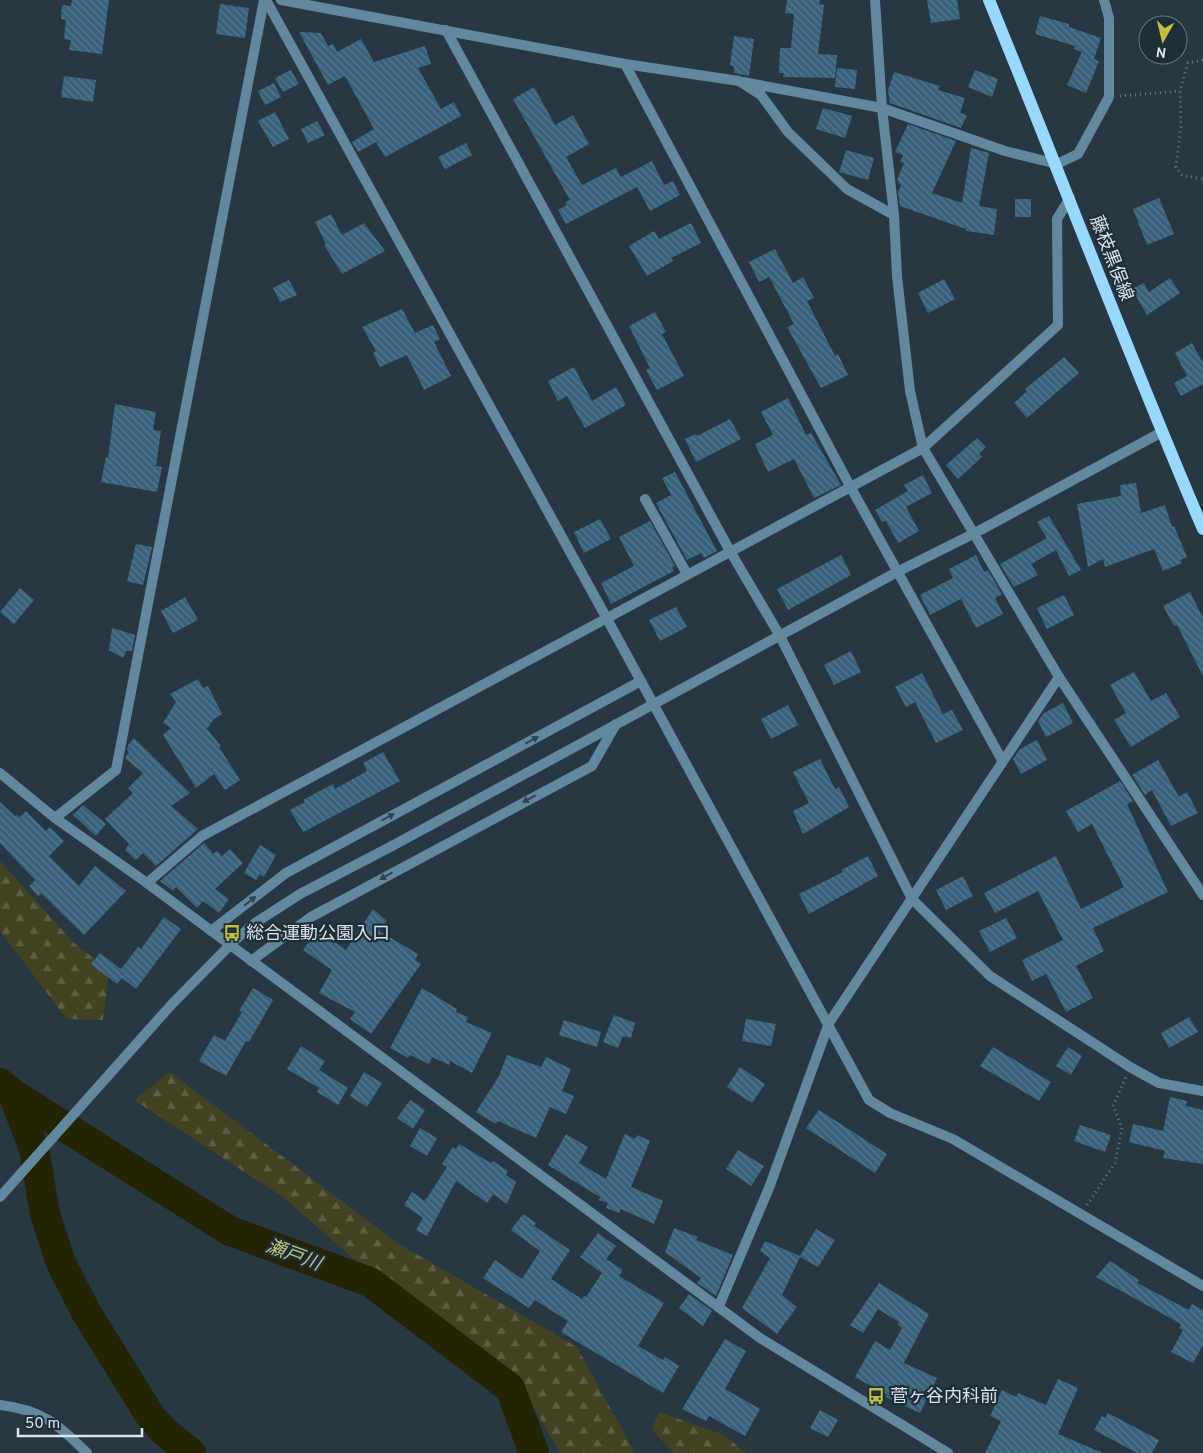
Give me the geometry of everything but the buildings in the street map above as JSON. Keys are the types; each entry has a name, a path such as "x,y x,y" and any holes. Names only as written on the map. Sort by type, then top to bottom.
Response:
{"main road":[{"name":"藤枝黒俣線","path":"989,0 1057,164 1162,432 1203,529"}],"street":[{"path":"265,0 654,704 829,1023 869,1100 890,1113 953,1138 1203,1286"},
{"path":"55,818 116,770 265,0"},
{"path":"281,0 625,64 739,81 882,108 1005,151 1057,164 1078,154 1109,97 1109,18 1104,0"},
{"path":"875,0 882,108 894,215 897,276 908,373 923,448 1059,677 1203,895"},
{"path":"446,30 730,551 780,636 912,899 990,976 1130,1067 1159,1083 1203,1091"},
{"path":"625,64 850,486 899,571 1002,760"},
{"path":"739,81 761,96 788,132 847,189 894,215"},
{"path":"147,883 202,836 923,448 1058,325 1057,220 1070,198"},
{"path":"0,1197 172,1004 234,941 255,923 300,894 899,571 973,534 1162,432"},
{"path":"645,499 687,574"},
{"path":"719,1306 769,1188 829,1023 1002,760 1059,677"},
{"path":"211,931 286,873 641,681"},
{"path":"251,961 311,917 592,766 616,724"},
{"path":"0,773 55,818 147,883 760,1338 948,1453"},
{"path":"0,1405 21,1408 42,1415 66,1432 88,1453"}],"path":[{"path":"1203,60 1188,63 1180,91 1181,127 1176,166 1182,175 1203,179"},
{"path":"1109,97 1180,91"},
{"path":"1081,1214 1116,1162 1122,1128 1113,1106 1130,1067"}],"green space":[{"path":"0,861 74,943 109,970 103,1020 67,1019 0,931"},
{"path":"170,1072 399,1244 577,1347 635,1453 560,1453 513,1372 377,1279 283,1197 134,1100"},
{"path":"659,1412 724,1435 746,1453 674,1453 652,1430"}],"waterway":[{"name":"瀬戸川","path":"0,1083 13,1094 230,1231 370,1282 510,1388 534,1453"},
{"name":"瀬戸川","path":"13,1094 34,1149 45,1214 61,1263 86,1312 151,1417 166,1433 191,1453"}],"place":[{"name":"総合運動公園入口","path":"232,933"},
{"name":"菅ヶ谷内科前","path":"876,1396"}]}
